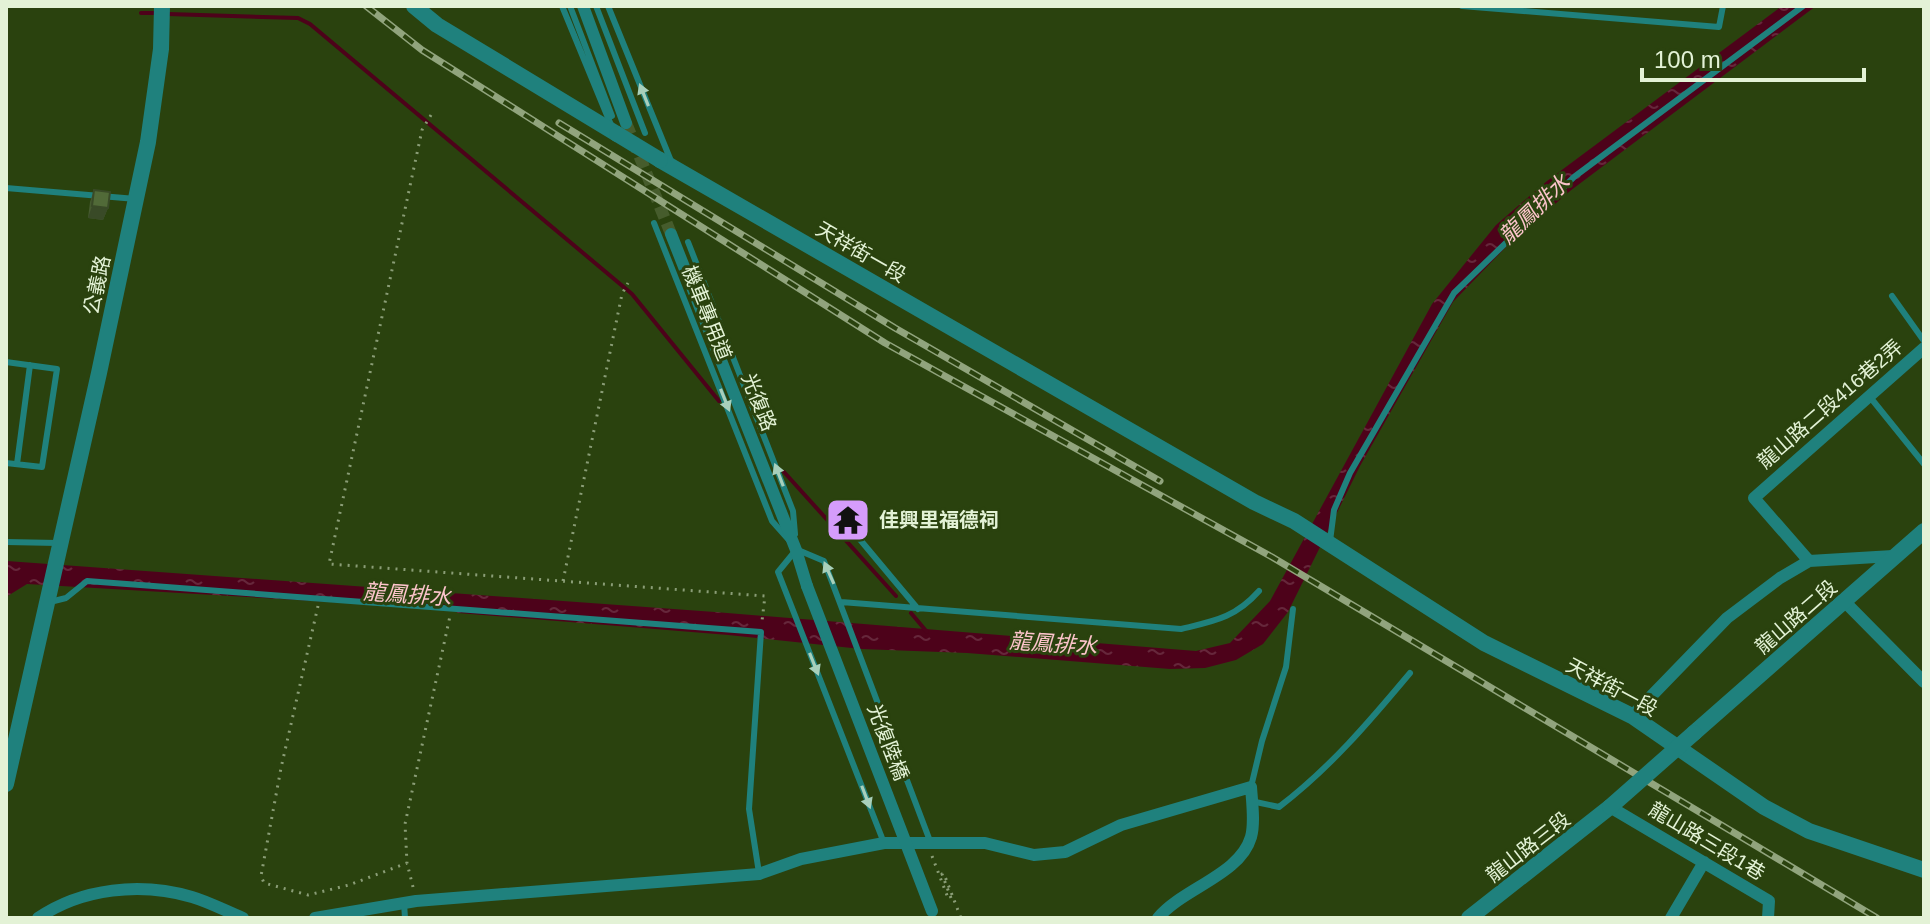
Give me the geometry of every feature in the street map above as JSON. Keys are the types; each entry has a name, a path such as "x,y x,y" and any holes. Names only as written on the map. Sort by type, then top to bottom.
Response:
{"street":[{"name":"公義路","path":"48,598 148,142 162,30 162,6"},
{"name":"天祥街一段","path":"414,6 437,25 617,126 667,164 1254,502 1294,521 1484,643 1632,716 1764,807 1797,825 1924,870"},
{"path":"583,6 617,126"},
{"name":"光復路","path":"671,234 796,550 807,586"},
{"name":"龍山路二段416巷2弄","path":"1809,561 1754,498 1924,348"},
{"name":"龍山路二段","path":"1610,807 1924,531"},
{"path":"1632,716 1727,618 1780,578 1809,561 1893,556"},
{"name":"光復陸橋","path":"807,586 933,915"},
{"path":"6,784 48,598"},
{"path":"1844,601 1924,682"},
{"path":"315,918 410,902 759,874 801,859 884,843 985,843 1034,855 1065,852 1121,825 1251,787 1252,835 1243,857 1169,904 1158,918"},
{"name":"龍山路三段1巷","path":"1610,807 1769,901 1768,918"},
{"name":"龍山路三段","path":"1469,918 1610,807"},
{"path":"1671,918 1704,862"},
{"path":"38,918 64,904 115,889 154,890 191,897 243,918"}],"lane":[{"path":"562,6 617,126"},
{"path":"570,6 617,126"},
{"path":"596,6 645,133"},
{"path":"608,6 667,164"},
{"path":"1462,6 1719,27 1723,6"},
{"path":"1330,545 1334,510 1350,473 1454,293 1574,177 1803,6"},
{"path":"6,188 136,199"},
{"name":"機車專用道","path":"654,223 772,521 796,550"},
{"name":"機車專用道","path":"688,242 793,511 796,550"},
{"path":"1892,296 1924,341"},
{"path":"6,362 57,369 42,467 6,463"},
{"path":"17,464 30,365"},
{"path":"1870,397 1924,464"},
{"path":"852,530 918,609"},
{"path":"6,542 60,544"},
{"path":"884,843 778,572 796,550 824,561 930,845"},
{"path":"48,598 66,598 87,581 761,632 749,809 759,874"},
{"path":"841,602 1181,629 1225,618 1245,607 1259,591"},
{"path":"1251,787 1286,667 1293,609"},
{"path":"1251,801 1279,807 1301,790 1348,746 1410,673"},
{"path":"405,918 410,902"}],"path":[{"path":"431,115 424,125 329,564 765,596 762,625"},
{"path":"563,581 622,294 628,283"},
{"path":"320,599 281,768 261,876 264,883 308,895 349,885 407,863"},
{"path":"410,902 405,824 452,609"},
{"path":"930,845 948,898 951,898 942,874 961,918"}],"water":[{"name":"龍鳳排水","path":"1782,6 1816,6 1570,191 1506,247 1453,302 1360,466 1288,612 1263,644 1236,660 1205,668 1170,669 967,653 861,649 458,613 451,609 27,584 6,597 7,561 715,612 1196,651 1230,643 1270,601 1432,304 1496,225 1547,181"}],"building":[{"path":"94,190 110,192 108,208 92,206"}],"waterway":[{"path":"141,13 159,13"},
{"path":"168,14 298,18 310,24 632,294 719,401"},
{"path":"784,472 896,596"},
{"path":"911,613 927,632"}],"tunnel":[{"path":"626,123 671,234"}],"railway":[{"path":"366,6 422,50 885,343 1272,557 1877,918"},
{"path":"559,123 895,328 1160,481"}],"place":[{"name":"佳興里福德祠","path":"848,520"}]}
